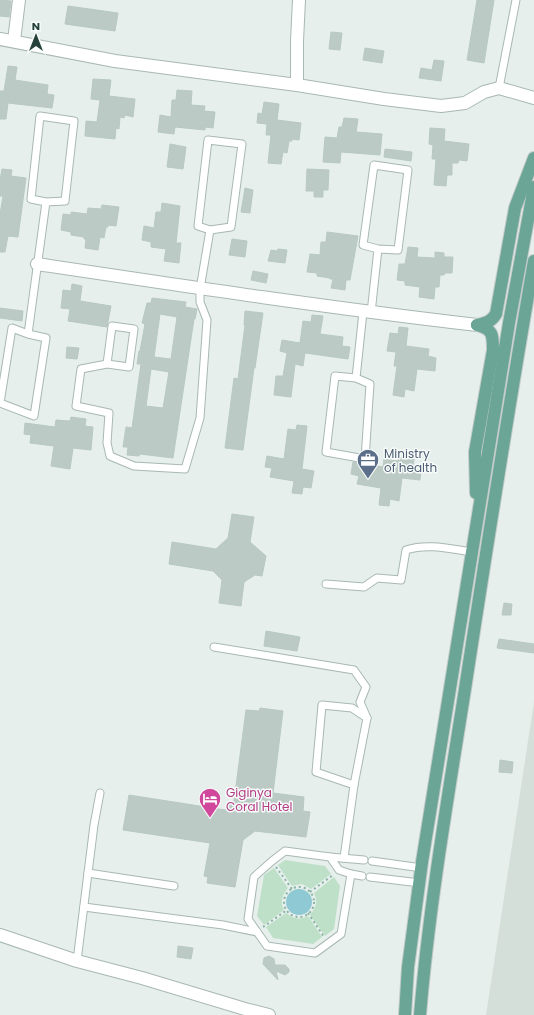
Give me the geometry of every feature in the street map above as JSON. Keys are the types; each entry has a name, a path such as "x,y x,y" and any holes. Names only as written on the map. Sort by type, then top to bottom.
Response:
{"main road":[{"path":"477,325 487,323 493,319 496,314 515,208 534,158"},
{"path":"405,1015 408,967 422,868 509,323 534,187"},
{"path":"420,1015 424,968 436,872 501,454 534,261"},
{"path":"477,325 486,327 491,332 493,338 493,350 475,452 477,524"}],"street":[{"path":"14,42 19,0"},
{"path":"297,85 299,0"},
{"path":"0,39 115,61 441,106 466,103 484,92 499,88 534,98"},
{"path":"38,264 200,289 367,312 477,325"},
{"path":"0,935 77,961 142,978 269,1015"}],"lane":[{"path":"499,88 516,0"},
{"path":"40,116 74,121 65,201 46,202 31,199 40,116"},
{"path":"208,140 242,144 231,227 210,230 198,226 208,140"},
{"path":"374,166 408,170 398,250 378,249 363,245 374,166"},
{"path":"28,334 46,202"},
{"path":"107,364 112,326 134,329 129,367 107,364 81,369 76,406 109,413 107,443 110,456 134,466 184,469 200,418 207,320 200,302 200,289 210,230"},
{"path":"356,378 378,249"},
{"path":"12,328 28,334 46,338 34,416 0,404 12,328"},
{"path":"335,376 356,378 370,384 365,459 326,452 335,376"},
{"path":"326,584 364,587 377,578 401,580 406,550 416,547 434,546 473,552"},
{"path":"214,647 354,670 366,687 360,702 367,718 354,785 344,858"},
{"path":"354,785 316,772 322,705 352,708 367,718"},
{"path":"77,961 100,793"},
{"path":"351,874 341,934 315,953 267,946 248,919 254,877 285,851 364,860"},
{"path":"330,857 339,870 351,874 420,883"},
{"path":"372,861 422,868"},
{"path":"88,873 174,886"},
{"path":"84,907 223,925 257,932"}],"path":[{"path":"272,861 292,889"},
{"path":"310,892 339,870"},
{"path":"301,887 310,892 314,899 314,904 308,914 297,916 292,915 287,910 284,904 284,899 292,889 301,887"},
{"path":"257,932 287,910"},
{"path":"308,914 328,943"}],"shaded area":[{"path":"534,702 534,1015 486,1015"}],"green space":[{"path":"285,860 325,866 331,874 311,889 302,884 292,886 278,865"},
{"path":"274,868 288,888 282,899 284,910 264,925 257,916 264,875"},
{"path":"334,877 340,886 334,929 325,936 310,915 316,904 314,893"},
{"path":"286,913 291,917 296,918 308,916 322,937 313,944 273,938 266,927"}],"water":[{"path":"299,889 308,893 312,902 308,911 299,915 290,911 286,902 290,893"}],"building":[{"path":"0,0 11,1 9,17 0,16"},
{"path":"477,0 494,0 484,63 467,60"},
{"path":"68,6 118,13 115,31 65,24"},
{"path":"331,32 342,33 340,50 329,49"},
{"path":"365,48 384,51 382,63 363,60"},
{"path":"434,60 444,61 441,81 419,78 421,68 432,70"},
{"path":"8,66 17,67 15,80 48,85 47,94 54,95 52,108 8,103 6,119 0,119 0,91 4,91"},
{"path":"93,79 111,80 109,96 135,99 133,117 125,115 124,118 120,117 119,129 116,128 115,139 85,136 86,121 97,122 100,100 91,99"},
{"path":"177,90 192,91 191,105 205,106 204,111 215,112 213,128 205,127 205,130 175,127 174,134 158,132 160,115 171,117 172,100 176,100"},
{"path":"264,102 279,104 277,120 301,123 299,140 292,139 292,141 289,141 287,153 283,152 281,164 268,163 271,135 266,135 267,124 257,123 258,113 262,114"},
{"path":"344,118 358,119 356,132 382,134 380,155 341,152 340,163 323,162 325,137 337,138 339,127 342,127"},
{"path":"430,128 445,129 444,141 469,144 467,161 459,160 458,163 452,163 452,175 447,175 446,186 434,185 436,159 432,159 433,145 429,144"},
{"path":"170,144 186,147 183,169 167,167"},
{"path":"385,149 412,152 411,161 384,157"},
{"path":"2,169 12,170 11,176 26,178 18,237 8,236 5,252 0,252 0,214 3,196 0,196 0,180"},
{"path":"307,169 329,170 328,190 323,190 323,197 314,197 314,191 306,191"},
{"path":"245,188 253,190 250,213 241,212"},
{"path":"162,203 180,206 176,243 181,243 179,263 164,261 166,249 151,247 151,242 142,240 144,226 154,228 156,212 161,212"},
{"path":"102,205 119,207 116,226 108,225 108,227 106,227 104,238 100,237 98,250 85,248 86,239 84,239 84,237 71,235 71,232 61,230 63,214 71,215 71,212 87,214 88,208 101,209"},
{"path":"327,232 358,236 350,280 346,280 345,290 331,288 333,279 317,276 317,273 307,272 310,254 320,255 321,242 326,242"},
{"path":"232,239 247,241 245,257 229,255"},
{"path":"408,247 418,248 417,257 435,258 435,252 444,253 444,257 453,257 452,273 440,275 439,287 435,287 434,299 419,297 420,287 405,285 405,281 397,280 399,264 405,264"},
{"path":"278,249 287,250 285,263 268,261 271,250 277,251"},
{"path":"253,271 268,274 266,283 251,280"},
{"path":"72,284 82,286 80,301 111,306 107,327 68,321 70,309 61,308 63,290 71,291"},
{"path":"152,298 186,302 185,307 197,309 194,319 173,458 140,454 139,456 127,455 128,447 123,447 126,427 132,428 141,364 137,364 145,324 142,323 147,303 151,303","holes":["160,314 177,317 171,359 154,357","151,369 169,372 163,408 146,406"]},
{"path":"0,308 23,311 22,321 0,318"},
{"path":"245,311 263,313 243,450 225,448 234,378 238,379 245,325"},
{"path":"312,315 323,316 320,334 343,337 342,346 350,347 348,359 305,353 303,366 295,364 291,397 274,395 276,376 283,376 287,353 280,351 282,340 300,343 303,321 311,322"},
{"path":"399,327 408,328 406,346 429,349 428,356 436,358 435,371 417,369 414,391 405,389 404,397 393,395 397,366 394,366 396,352 387,351 390,333 398,334"},
{"path":"67,347 79,348 77,359 66,358"},
{"path":"71,417 86,419 85,426 93,427 91,450 73,448 70,469 51,466 54,446 30,443 31,435 24,434 25,423 55,427 56,420 70,421"},
{"path":"297,425 307,426 302,469 314,471 311,488 303,487 302,494 292,493 294,481 270,477 272,468 265,467 267,456 284,459 288,429 296,430"},
{"path":"398,457 414,459 413,469 421,470 420,480 402,478 399,501 390,499 389,506 379,505 381,488 357,484 359,476 351,474 353,462 383,467 384,459 398,461"},
{"path":"232,514 254,517 250,542 266,556 262,576 255,575 244,582 241,606 219,603 222,580 213,571 169,564 172,542 216,549 228,538"},
{"path":"504,603 512,604 511,615 502,615"},
{"path":"266,631 300,637 297,651 264,646"},
{"path":"499,639 534,644 534,653 497,648"},
{"path":"260,708 283,711 273,793 304,797 303,811 310,812 306,837 255,831 243,840 235,887 207,883 208,877 204,876 210,843 123,830 129,795 225,810 234,801 246,710 259,711"},
{"path":"500,760 513,762 512,773 499,772"},
{"path":"178,946 193,948 191,959 177,957"},
{"path":"269,956 274,959 275,965 285,965 289,969 289,972 285,975 276,971 278,980 263,964 264,958"}],"place":[{"name":"Ministry of health","path":"368,480"},
{"name":"Giginya Coral Hotel","path":"210,818"}]}
